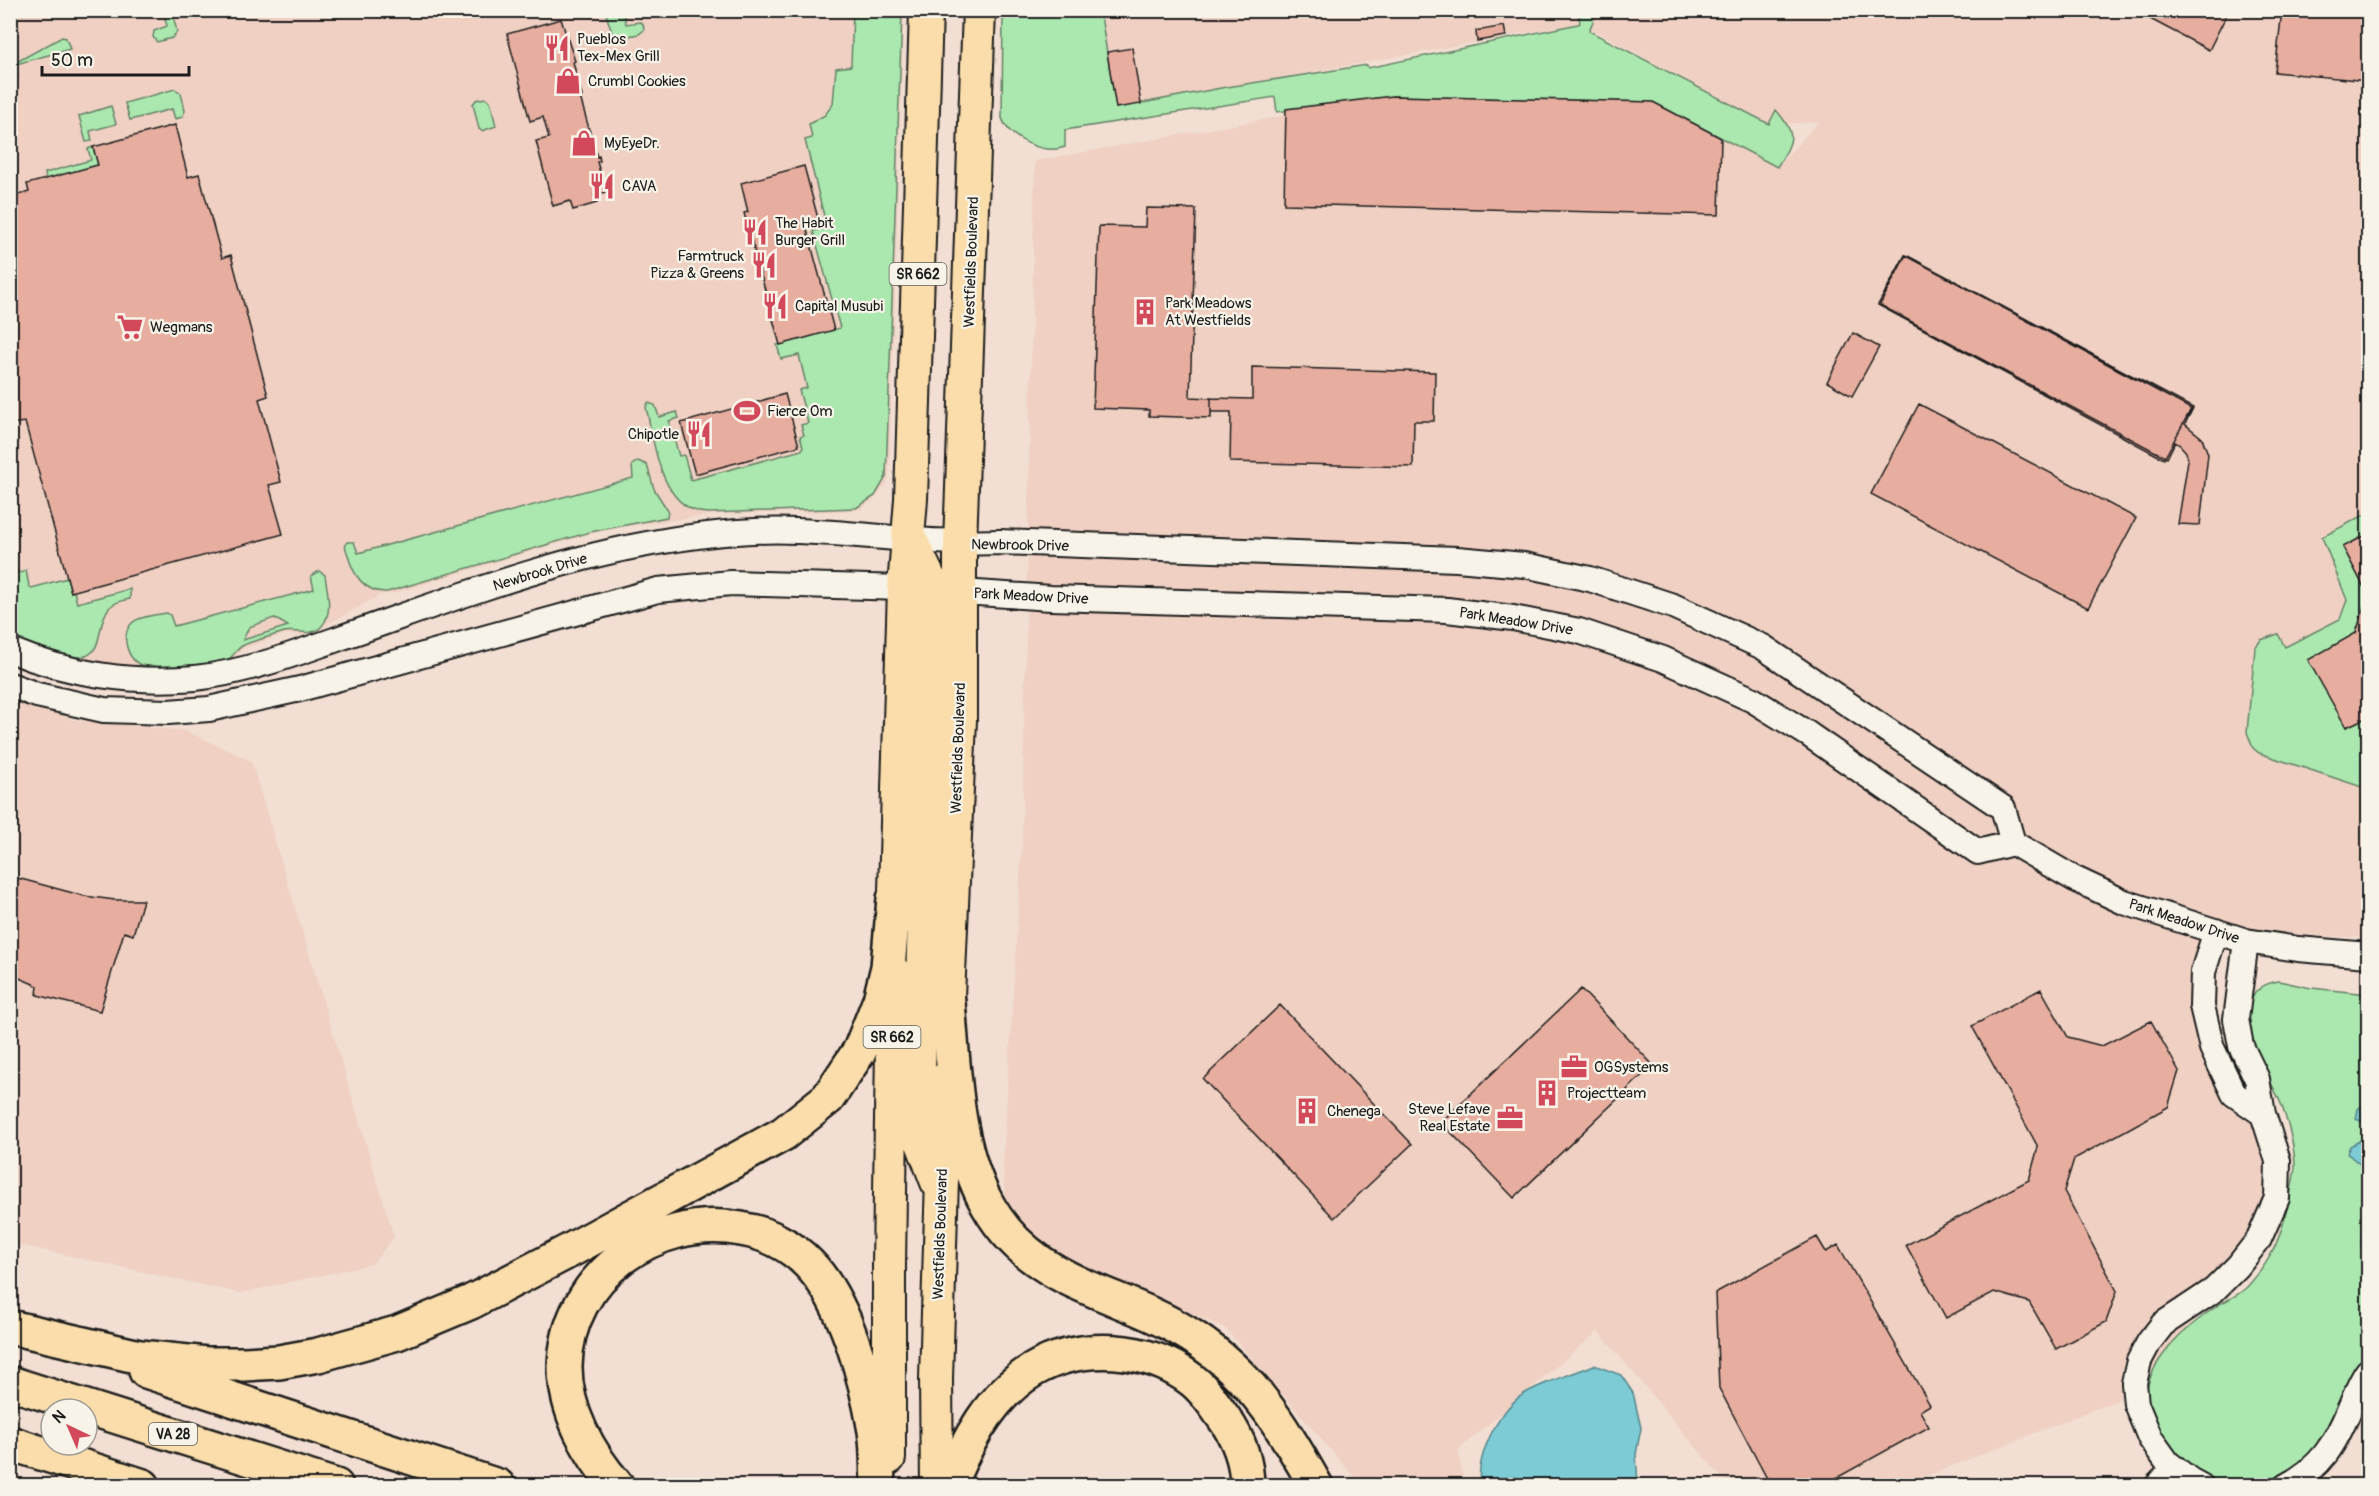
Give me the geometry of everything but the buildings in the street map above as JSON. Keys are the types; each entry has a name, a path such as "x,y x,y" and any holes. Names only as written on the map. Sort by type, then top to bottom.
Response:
{"highway":[{"path":"17,1329 140,1356 207,1364 244,1365 318,1355 397,1334 471,1302 783,1134 828,1098 860,1050 880,1000 888,967 894,899"},
{"path":"947,992 964,1148 984,1197 1009,1235 1051,1270 1084,1287 1159,1317 1192,1336 1225,1360 1256,1391 1272,1412 1316,1485"},
{"path":"617,1485 585,1440 568,1393 565,1369 567,1346 574,1320 586,1298 612,1265 644,1244 663,1234 681,1229 722,1225 758,1233 792,1249 809,1264 827,1288 848,1333 860,1369 875,1432 878,1485"},
{"path":"17,1329 498,1485"},
{"path":"949,1485 961,1453 972,1435 1003,1394 1019,1379 1035,1368 1057,1359 1097,1351 1143,1356 1173,1367 1199,1386 1223,1417 1239,1446 1245,1462 1247,1485"},
{"name":"VA 28","path":"10,1383 336,1485"},
{"path":"10,1443 143,1485"}],"main road":[{"name":"SR 662","path":"887,1485 894,899 904,588 910,538 927,10"},
{"name":"Westfields Boulevard","path":"937,1485 936,1379 947,992 960,720 947,591 960,544 979,10"},
{"path":"910,538 947,591 916,1130 941,1194"}],"street":[{"name":"Newbrook Drive","path":"10,650 69,669 105,675 155,680 192,678 256,664 532,573 599,554 664,541 745,532 795,530 960,544 1000,542 1457,558 1524,565 1590,579 1673,606 1763,647 2003,808 2013,843"},
{"path":"10,685 37,695 104,710 168,712 209,709 300,689 657,590 731,583 947,591"},
{"name":"Park Meadow Drive","path":"947,591 1051,598 1447,610 1513,618 1579,631 1663,658 1753,700 1814,738 1978,852 2013,843 2073,878 2124,902 2246,941 2309,951 2368,956"},
{"path":"2216,931 2203,972 2202,1006 2212,1048 2234,1094 2262,1114"},
{"path":"2201,1485 2190,1480 2168,1463 2150,1438 2136,1404 2134,1383 2139,1361 2149,1342 2163,1324 2214,1290 2238,1266 2259,1239 2277,1198 2278,1161 2262,1114 2258,1079 2241,1046 2236,1019 2246,941"},
{"path":"2286,1485 2302,1478 2322,1460 2334,1443 2360,1381 2368,1371"},
{"path":"2157,1485 2175,1468"}],"shaded area":[{"path":"10,11 904,11 887,483 872,501 860,509 721,514 628,526 589,534 394,593 380,595 325,626 316,634 306,636 286,634 244,648 230,661 148,669 74,659 11,638"},
{"path":"1054,11 2368,11 2368,938 2216,931 2202,1006 2263,1114 2262,1232 2135,1393 1904,1485 1728,1485 1598,1331 1458,1450 1464,1485 1361,1485 1225,1328 1071,1262 1042,1243 1005,1200 1003,1164 1022,843 1035,161 1393,96 1653,102 1777,167 1819,122 1769,124 1580,23 1116,108"},
{"path":"10,698 75,720 186,731 251,761 394,1237 372,1264 240,1293 11,1243"}],"green space":[{"path":"163,11 172,11 177,32 172,38 157,42 153,37 154,31 167,26"},
{"path":"605,11 623,11 626,24 640,22 644,30 639,34 614,39"},
{"path":"853,11 902,11 886,477 875,496 856,508 708,513 692,509 679,501 662,473 646,407 648,403 655,405 659,417 677,412 679,418 669,421 679,456 684,455 691,480 802,450 803,447 800,436 804,435 801,425 808,423 799,390 807,388 799,355 781,359 777,345 840,328 813,231 827,228 805,140 812,138 809,124 825,115 833,104 836,68 851,66"},
{"path":"1003,11 1126,11 1101,16 1116,108 1221,88 1367,65 1368,68 1578,24 1580,23 1578,11 1596,14 1589,31 1769,124 1776,110 1788,126 1791,138 1787,151 1777,167 1653,102 1393,96 1277,112 1275,97 1065,130 1065,147 1057,149 1038,147 1019,139 1006,126 1002,118"},
{"path":"62,37 66,38 70,49 16,64 18,77 11,82 11,65"},
{"path":"175,89 181,93 185,111 182,117 175,119 172,109 130,120 125,103"},
{"path":"485,98 490,101 496,126 482,131 479,129 473,104 476,100"},
{"path":"111,106 116,124 90,131 92,141 86,142 79,116"},
{"path":"93,147 98,165 46,179 45,173 91,160 88,149"},
{"path":"638,461 647,465 654,489 668,511 667,517 590,532 387,592 379,592 361,581 353,569 346,550 347,542 354,542 358,553 633,478 632,465"},
{"path":"2368,513 2368,534 2343,547 2368,595 2356,633 2346,727 2368,717 2368,789 2259,753 2253,748 2247,732 2255,648 2261,640 2278,634 2285,647 2340,619 2347,600 2322,537"},
{"path":"10,570 22,573 26,570 29,586 32,588 67,578 77,603 130,589 130,599 116,603 109,608 102,623 99,639 92,652 86,656 77,657 60,655 11,636"},
{"path":"319,571 325,575 328,595 329,609 325,621 317,630 286,632 262,639 242,646 229,659 201,665 142,665 137,663 129,653 126,634 132,623 139,619 167,613 174,626 314,589 311,576","holes":["274,618 288,626 243,640 249,627"]},
{"path":"2279,981 2311,988 2368,994 2368,1351 2355,1371 2328,1429 2303,1460 2282,1475 2270,1479 2247,1483 2224,1482 2191,1470 2172,1455 2149,1412 2147,1390 2151,1375 2159,1361 2182,1334 2220,1304 2241,1292 2256,1277 2270,1256 2283,1224 2295,1168 2293,1144 2282,1106 2253,1045 2249,1019 2250,1005 2257,991 2269,983"}],"water":[{"path":"2368,1101 2368,1262 2361,1244 2364,1204 2363,1167 2347,1153 2350,1146 2363,1139 2365,1123 2356,1119 2358,1109"},
{"path":"1594,1365 1621,1375 1633,1393 1641,1428 1636,1454 1638,1485 1480,1485 1482,1460 1486,1446 1492,1432 1509,1407 1529,1391"}],"place":[{"name":"Pueblos Tex-Mex Grill","path":"557,48"},
{"name":"Crumbl Cookies","path":"568,81"},
{"name":"MyEyeDr.","path":"584,143"},
{"name":"CAVA","path":"602,186"},
{"name":"The Habit Burger Grill","path":"755,232"},
{"name":"Farmtruck Pizza & Greens","path":"764,265"},
{"name":"Capital Musubi","path":"775,306"},
{"name":"Park Meadows At Westfields","path":"1145,312"},
{"name":"Wegmans","path":"130,327"},
{"name":"Fierce Om","path":"747,411"},
{"name":"Chipotle","path":"699,434"},
{"name":"OGSystems","path":"1574,1067"},
{"name":"Projectteam","path":"1547,1093"},
{"name":"Chenega","path":"1307,1111"},
{"name":"Steve Lefave Real Estate","path":"1510,1118"}]}
